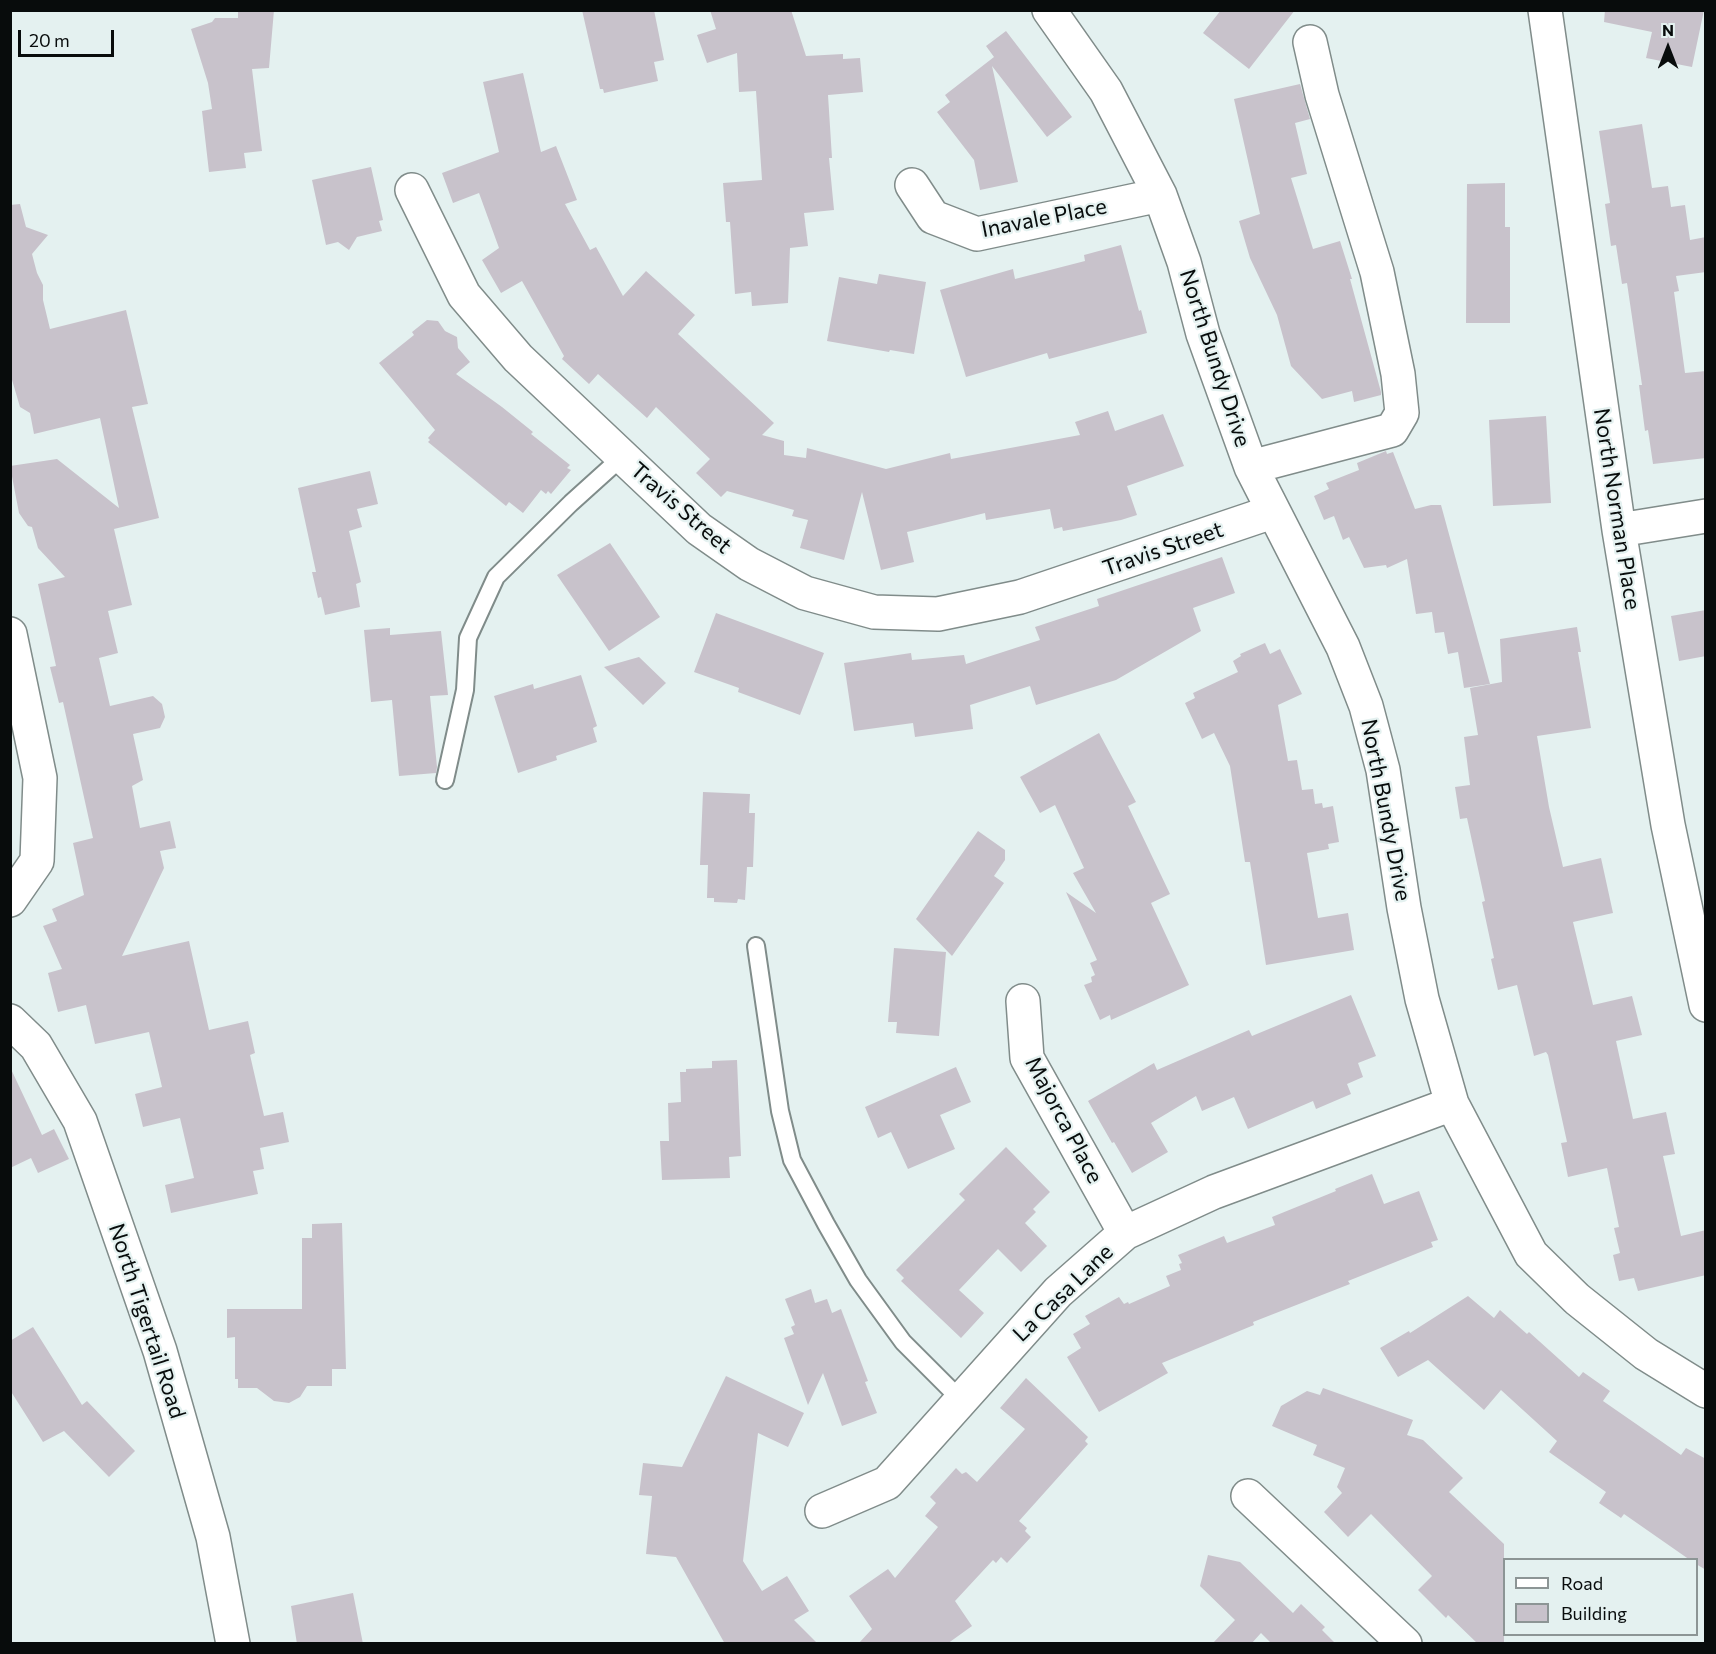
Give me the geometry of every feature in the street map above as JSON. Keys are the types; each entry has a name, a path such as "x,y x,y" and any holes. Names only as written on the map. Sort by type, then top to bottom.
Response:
{"street":[{"name":"North Bundy Drive","path":"1049,10 1106,91 1160,195 1184,262 1203,334 1251,467 1342,646 1366,706 1383,770 1404,908 1422,999 1452,1104 1531,1254 1577,1299 1646,1354 1706,1391"},
{"name":"North Norman Place","path":"1545,10 1619,530 1668,825 1706,1005"},
{"path":"1251,467 1392,430 1402,413 1398,374 1377,272 1322,95 1310,42"},
{"name":"Inavale Place","path":"912,184 933,217 976,234 1160,195"},
{"name":"Travis Street","path":"412,190 464,295 518,358 699,528 749,564 805,592 874,612 938,614 1020,597 1272,512"},
{"path":"1619,530 1706,516"},
{"path":"10,634 40,778 37,861 10,900"},
{"name":"Majorca Place","path":"1023,1000 1027,1058 1125,1233"},
{"name":"North Tigertail Road","path":"10,1021 36,1046 80,1121 160,1351 213,1537 233,1644"},
{"name":"La Casa Lane","path":"822,1511 887,1483 1058,1292 1125,1233 1214,1192 1452,1104"},
{"path":"1248,1496 1405,1644"}],"lane":[{"path":"446,780 465,690 468,638 496,577 571,503 622,457"},
{"path":"756,945 780,1111 792,1160 825,1224 858,1280 903,1342 961,1400"}],"building":[{"path":"238,10 274,10 269,68 252,69 262,151 244,153 246,168 209,172 202,111 212,109 208,83 191,29 212,22 215,18 238,18"},
{"path":"582,10 654,10 664,60 654,62 658,81 604,93 603,89 600,89"},
{"path":"710,10 791,10 806,56 843,54 843,59 860,58 863,92 828,95 832,158 829,158 834,210 804,213 808,246 790,248 788,303 752,306 751,292 735,294 730,222 726,222 723,183 762,180 756,91 739,92 737,53 707,63 697,35 716,29"},
{"path":"1221,10 1295,10 1249,69 1203,33"},
{"path":"1605,10 1704,10 1692,67 1646,58 1652,32 1604,22"},
{"path":"1006,31 1072,117 1047,137 992,66 1018,182 980,190 974,160 937,112 950,102 945,95 994,57 986,46"},
{"path":"523,73 541,152 556,146 577,200 565,204 590,250 596,247 623,296 646,271 695,315 678,334 774,423 762,435 784,441 784,455 806,458 807,448 886,469 950,453 951,459 1080,435 1075,422 1108,411 1115,431 1163,414 1184,466 1127,486 1137,515 1063,531 1062,527 1054,529 1050,509 986,520 985,513 907,532 914,562 881,570 862,492 844,560 800,548 808,520 792,516 794,510 727,491 721,497 696,473 710,459 656,407 647,418 598,374 589,384 562,359 564,356 522,281 501,293 482,260 499,248 479,193 453,203 442,173 499,152 483,82"},
{"path":"1300,84 1310,119 1295,123 1307,174 1291,178 1313,249 1340,241 1381,392 1381,395 1354,402 1352,391 1322,399 1291,366 1277,315 1250,258 1239,221 1260,214 1234,99"},
{"path":"1642,124 1652,188 1668,186 1671,207 1685,205 1690,240 1706,237 1706,272 1676,276 1679,291 1674,292 1685,373 1706,371 1706,458 1653,464 1648,430 1645,431 1639,385 1642,385 1627,283 1622,284 1616,245 1611,246 1605,204 1610,203 1599,131"},
{"path":"371,167 383,220 379,221 382,231 357,237 349,250 338,242 326,245 312,180"},
{"path":"1505,183 1505,227 1510,227 1510,323 1466,323 1467,184"},
{"path":"20,204 26,227 48,235 32,254 43,285 43,300 50,329 126,310 148,404 132,407 159,518 114,529 132,605 108,611 118,653 99,658 110,706 153,696 162,704 165,717 160,728 133,734 143,780 132,786 140,828 170,821 176,848 160,851 164,868 122,956 189,941 209,1030 248,1021 255,1053 250,1055 264,1116 283,1112 289,1142 260,1148 264,1169 253,1171 258,1194 171,1213 165,1185 194,1178 180,1118 143,1127 135,1094 162,1087 149,1032 95,1044 86,1005 58,1012 48,973 62,969 43,926 57,921 52,909 84,895 73,843 93,838 63,702 59,703 50,667 56,666 38,584 65,577 38,548 32,527 28,526 19,513 10,466 57,459 119,508 100,418 34,434 30,413 20,407 10,373 10,205"},
{"path":"1121,245 1147,333 1049,359 1047,353 966,377 940,290 1013,269 1015,279 1085,261 1084,255"},
{"path":"879,274 926,282 914,354 827,341 839,277 877,284"},
{"path":"427,320 438,321 445,331 457,337 458,348 470,362 456,374 502,407 570,465 567,468 571,470 551,494 548,491 546,494 541,490 523,513 509,502 506,506 428,442 430,440 428,438 435,430 379,363 414,335 412,332"},
{"path":"1546,416 1551,503 1493,506 1489,420"},
{"path":"1386,451 1387,454 1393,452 1415,509 1441,505 1490,684 1464,688 1458,652 1448,654 1444,632 1435,633 1432,612 1416,614 1407,559 1387,568 1386,565 1364,568 1349,537 1343,540 1334,516 1324,520 1314,496 1329,489 1326,483 1359,470 1357,463"},
{"path":"370,471 378,504 357,509 362,527 349,531 361,582 356,584 360,607 325,615 312,572 316,572 298,488"},
{"path":"610,543 660,617 609,651 557,575"},
{"path":"1222,557 1235,593 1193,608 1201,631 1116,680 1036,705 1030,686 970,705 973,729 915,737 913,723 854,731 844,663 911,653 912,660 964,655 966,664 1040,640 1035,627 1099,606 1097,599"},
{"path":"1706,610 1706,656 1679,661 1671,616"},
{"path":"716,613 824,653 800,715 738,692 739,688 694,672"},
{"path":"1577,627 1581,652 1578,652 1591,728 1537,736 1549,807 1563,867 1601,858 1613,913 1573,922 1593,1005 1632,996 1642,1035 1616,1041 1633,1119 1666,1112 1675,1154 1663,1156 1681,1236 1706,1230 1706,1275 1638,1291 1634,1278 1619,1281 1613,1255 1620,1253 1614,1228 1619,1227 1607,1168 1568,1177 1561,1143 1567,1142 1548,1055 1546,1052 1534,1056 1517,985 1498,990 1482,902 1485,901 1467,818 1460,819 1455,787 1470,785 1464,737 1478,735 1470,688 1502,682 1500,639"},
{"path":"390,628 390,635 441,631 448,695 430,696 436,773 399,776 392,700 371,702 364,630"},
{"path":"1265,643 1270,654 1280,649 1302,694 1278,705 1288,761 1297,760 1302,790 1313,789 1315,804 1322,803 1323,808 1333,806 1339,842 1328,844 1329,849 1307,853 1318,918 1348,913 1354,950 1266,965 1250,862 1245,862 1230,766 1214,733 1202,739 1185,703 1195,698 1193,693 1238,672 1233,661 1241,656 1240,654"},
{"path":"639,657 666,683 643,705 604,667"},
{"path":"581,675 597,726 593,728 597,742 556,756 557,760 518,773 494,696 533,684 534,689"},
{"path":"1099,733 1136,802 1128,806 1170,894 1151,903 1189,985 1111,1020 1110,1015 1100,1020 1084,985 1092,982 1091,977 1095,975 1090,963 1097,960 1066,892 1096,913 1073,873 1084,868 1055,805 1040,813 1020,777"},
{"path":"703,792 750,794 749,813 755,813 753,867 747,867 745,900 738,899 737,903 714,902 714,898 707,898 708,865 700,865"},
{"path":"978,831 1005,850 1005,860 994,876 1004,883 952,956 916,919"},
{"path":"894,948 946,952 939,1036 896,1033 897,1022 888,1022"},
{"path":"1351,995 1376,1056 1358,1063 1363,1077 1347,1084 1351,1094 1316,1109 1313,1101 1248,1129 1234,1097 1202,1111 1196,1096 1151,1123 1168,1152 1132,1173 1088,1101 1154,1063 1157,1070 1249,1030 1252,1036"},
{"path":"737,1060 741,1156 729,1157 730,1178 662,1180 660,1141 669,1141 668,1103 681,1102 680,1072 686,1072 686,1069 712,1068 712,1061"},
{"path":"10,1067 42,1135 54,1129 69,1159 38,1173 31,1158 10,1168"},
{"path":"956,1067 971,1102 940,1115 955,1149 908,1169 891,1132 878,1138 865,1107"},
{"path":"1006,1147 1050,1192 1033,1209 1036,1212 1025,1223 1047,1246 1021,1272 998,1249 959,1290 984,1313 961,1338 901,1281 904,1278 896,1270 965,1200 959,1194"},
{"path":"1372,1174 1384,1204 1419,1191 1438,1240 1431,1242 1433,1247 1348,1281 1350,1284 1253,1322 1254,1325 1162,1363 1168,1373 1099,1412 1067,1357 1081,1348 1073,1334 1090,1324 1085,1316 1119,1297 1124,1304 1128,1302 1129,1304 1170,1286 1166,1276 1181,1270 1179,1264 1182,1263 1178,1255 1224,1236 1227,1243 1275,1225 1272,1217"},
{"path":"342,1223 346,1369 332,1369 332,1386 307,1386 300,1397 289,1403 274,1401 257,1388 238,1388 238,1379 235,1379 235,1337 227,1338 227,1309 302,1309 302,1238 312,1238 312,1224"},
{"path":"811,1289 815,1303 827,1299 832,1313 841,1309 868,1381 865,1382 877,1413 842,1426 823,1373 808,1405 784,1338 794,1334 791,1327 795,1325 785,1299"},
{"path":"1468,1296 1494,1318 1500,1310 1527,1334 1529,1332 1579,1377 1583,1372 1610,1391 1603,1401 1681,1455 1686,1448 1706,1459 1706,1570 1698,1565 1698,1558 1687,1558 1624,1514 1621,1518 1599,1503 1606,1492 1549,1452 1557,1441 1501,1390 1484,1410 1428,1360 1398,1377 1380,1348 1409,1331 1410,1333"},
{"path":"33,1327 82,1405 87,1401 135,1451 109,1477 64,1431 43,1442 10,1390 10,1341"},
{"path":"726,1376 804,1413 788,1447 758,1433 743,1561 762,1591 787,1576 809,1611 794,1620 818,1644 725,1644 676,1557 646,1554 652,1496 639,1495 643,1463 682,1467"},
{"path":"1026,1378 1088,1437 1085,1441 1088,1444 1019,1521 1027,1528 1025,1531 1031,1537 1007,1563 1001,1557 996,1563 993,1560 955,1601 972,1626 947,1644 858,1644 872,1629 849,1596 888,1569 895,1578 938,1527 925,1516 936,1503 930,1497 956,1468 962,1474 966,1472 977,1482 1025,1429 1000,1408"},
{"path":"1323,1388 1413,1420 1407,1435 1423,1440 1463,1478 1449,1492 1504,1544 1504,1644 1478,1644 1448,1615 1446,1618 1418,1590 1432,1576 1371,1514 1348,1537 1324,1512 1342,1493 1337,1487 1345,1468 1313,1455 1317,1445 1272,1426 1281,1406 1307,1391 1320,1395"},
{"path":"1208,1555 1240,1562 1293,1613 1301,1604 1325,1627 1322,1630 1336,1644 1272,1644 1261,1633 1251,1644 1212,1644 1235,1620 1200,1586"},
{"path":"353,1593 363,1644 297,1644 291,1606"}]}
